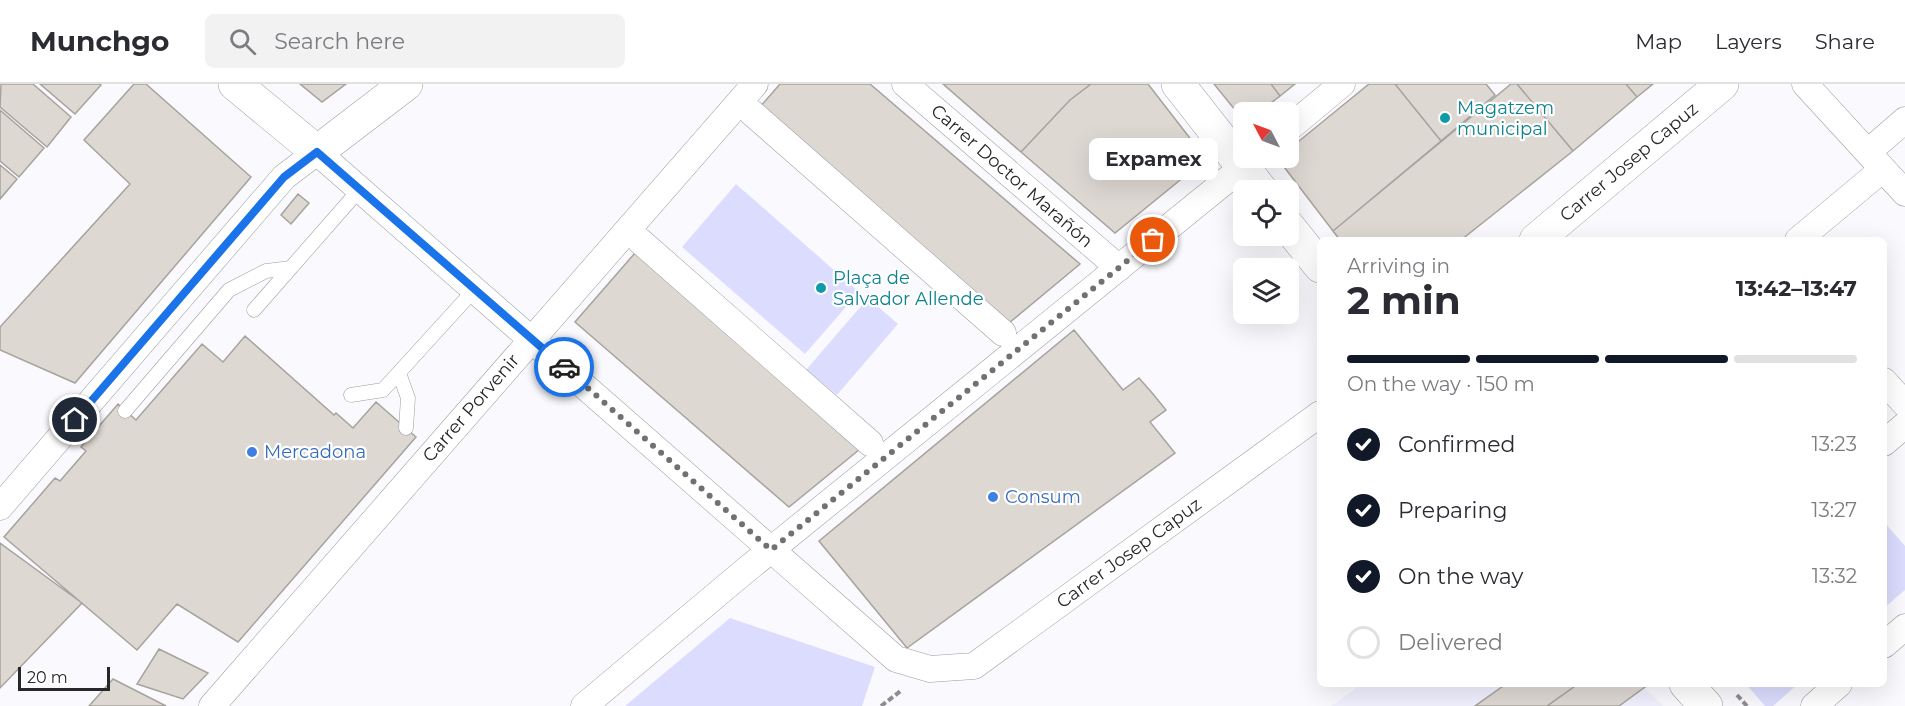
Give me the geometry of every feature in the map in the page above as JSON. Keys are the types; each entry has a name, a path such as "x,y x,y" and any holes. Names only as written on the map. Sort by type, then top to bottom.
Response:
{"street":[{"path":"234,84 360,189 771,550"},
{"path":"0,507 284,177 406,84"},
{"name":"Carrer Porvenir","path":"212,706 755,84"},
{"name":"Carrer Doctor Marañón","path":"905,84 1119,268"},
{"path":"584,706 771,550 1119,268 1253,172 1178,84"},
{"path":"1299,120 1342,84"},
{"name":"Carrer Josep Capuz","path":"1540,237 1722,84"},
{"path":"1805,84 1905,193"},
{"path":"752,113 1004,333"},
{"path":"1801,237 1875,160 1905,120"},
{"path":"1299,239 1317,262"},
{"path":"640,241 870,443"},
{"path":"1887,384 1905,404"},
{"name":"Carrer Josep Capuz","path":"771,550 896,659 930,669 974,666 1317,416"},
{"path":"1887,440 1905,424"},
{"path":"1887,642 1905,627"},
{"path":"1689,687 1706,706"},
{"path":"1814,706 1836,687"}],"lane":[{"path":"254,310 360,189"},
{"path":"125,411 229,290 266,271 291,268"},
{"path":"351,395 383,390 475,289"},
{"path":"399,372 408,398 406,428"}],"shaded area":[{"path":"736,184 859,292 805,354 682,247"},
{"path":"868,298 898,324 837,395 806,370"},
{"path":"1887,525 1905,546 1905,590 1887,605"},
{"path":"730,618 875,667 862,706 625,706"},
{"path":"1358,687 1644,687 1663,706 1331,706"},
{"path":"1749,687 1795,687 1773,706 1765,706"}],"building":[{"path":"1,84 33,84 71,117 47,147 0,107"},
{"path":"40,84 99,84 101,85 75,114"},
{"path":"134,84 146,84 251,177 75,383 0,350 0,327 130,184 84,140"},
{"path":"300,84 346,84 322,102"},
{"path":"780,84 870,84 1080,264 1009,323 759,108"},
{"path":"943,84 1091,84 1070,100 1021,152"},
{"path":"1091,84 1148,84 1206,159 1115,233 1021,152 1070,100"},
{"path":"1214,84 1271,84 1280,96 1272,102 1233,102 1233,107"},
{"path":"1271,84 1295,84 1280,96"},
{"path":"1369,84 1395,84 1441,141 1333,231 1299,186 1299,180 1294,180 1285,168 1299,168 1299,141"},
{"name":"Magatzem municipal","path":"1395,84 1486,84 1495,95 1441,141"},
{"path":"1511,84 1517,84 1573,151 1465,237 1338,237 1333,231"},
{"path":"1517,84 1626,84 1637,97 1573,151"},
{"path":"1626,84 1653,84 1637,97"},
{"path":"0,110 44,148 19,177 0,161"},
{"path":"0,165 17,179 0,199"},
{"path":"298,194 309,203 291,224 281,215"},
{"path":"635,253 860,449 789,507 575,322"},
{"name":"Consum","path":"1074,330 1123,390 1139,378 1153,394 1166,410 1150,422 1175,453 907,648 819,541"},
{"path":"245,336 334,415 336,413 353,428 376,402 416,437 238,642 177,604 137,650 4,537 55,478 60,481 86,451 81,447 118,404 136,420 202,344 223,362"},
{"path":"0,543 82,603 0,688"},
{"path":"159,649 208,673 183,699 137,684"},
{"path":"113,679 166,706 89,706"},
{"path":"1502,687 1574,687 1547,706 1475,706"},
{"path":"1574,687 1645,687 1619,706 1547,706"}],"way so far":[{"path":"564,367 771,550 1153,240"}],"place":[{"name":"Magatzem municipal","path":"1445,118"},
{"name":"Expamex","path":"1153,240"},
{"name":"Plaça de Salvador Allende","path":"821,288"},
{"name":"Mercadona","path":"252,452"},
{"name":"Consum","path":"993,497"}],"route":[{"path":"75,420 284,177 317,152 564,367"}]}
